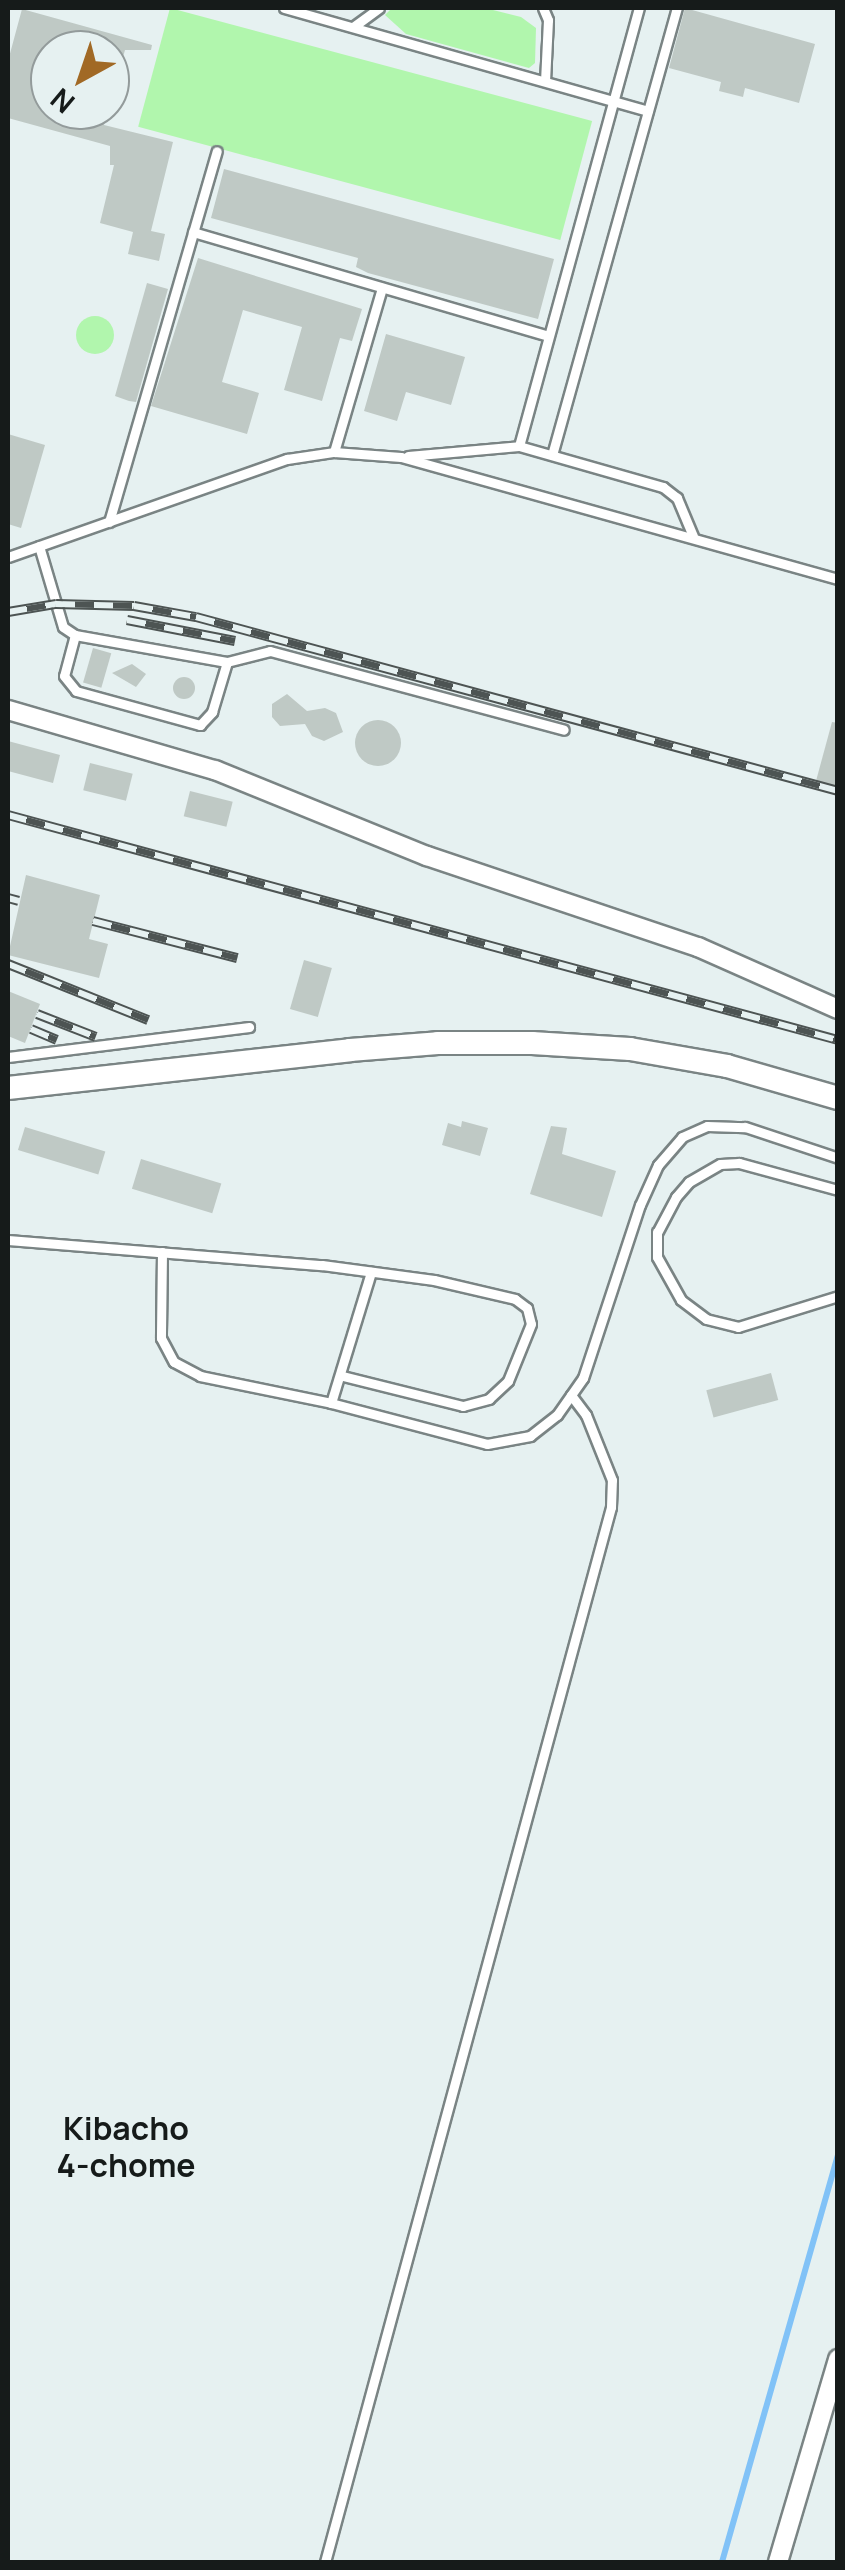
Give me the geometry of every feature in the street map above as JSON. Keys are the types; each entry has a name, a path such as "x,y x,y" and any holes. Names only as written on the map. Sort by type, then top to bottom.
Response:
{"street":[{"path":"8,710 215,770 427,856 698,947 838,1009"},
{"path":"8,1088 350,1050 438,1043 532,1043 630,1050 727,1066 838,1098"},
{"path":"778,2562 838,2358"}],"lane":[{"path":"284,8 648,110"},
{"path":"353,27 380,8"},
{"path":"543,8 548,20 545,81"},
{"path":"519,446 639,8"},
{"path":"552,456 677,8"},
{"path":"109,522 217,151"},
{"path":"193,232 548,336"},
{"path":"334,452 382,288"},
{"path":"8,557 287,460 334,452 401,457 519,446 663,486 677,498 693,536"},
{"path":"401,457 838,579"},
{"path":"40,546 64,627 76,635 227,662 270,651 564,730"},
{"path":"76,635 64,676 76,691 200,725 212,712 227,662"},
{"path":"8,1057 250,1027"},
{"path":"162,1252 161,1338 174,1362 200,1376 331,1403 487,1444 530,1436 557,1415 583,1378 640,1205 658,1165 682,1137 707,1126 745,1127 838,1158"},
{"path":"838,1190 739,1164 720,1164 689,1182 676,1197 657,1232 656,1256 681,1300 706,1319 738,1326 838,1296"},
{"path":"8,1240 434,1280 516,1300 528,1308 531,1324 508,1381 489,1398 463,1406 343,1376"},
{"path":"331,1403 343,1376 371,1272"},
{"path":"325,2562 611,1507 612,1480 586,1414 571,1395"}],"green space":[{"path":"170,8 592,121 560,240 138,127"},
{"path":"392,8 485,8 521,17 536,28 535,63 529,68 406,34 385,15"},
{"path":"95,316 108,322 114,335 108,348 95,354 82,348 76,335 82,322"}],"building":[{"path":"685,8 815,44 799,103 745,88 743,97 719,91 721,82 669,68"},
{"path":"22,9 98,30 30,30 30,124 8,118 8,61"},
{"path":"130,39 152,45 151,50 130,50"},
{"path":"52,130 124,130 173,142 151,231 165,234 159,261 128,254 133,232 100,223 114,165 110,165 110,146"},
{"path":"224,169 554,259 538,319 368,273 356,267 358,258 211,218"},
{"path":"198,258 362,309 352,341 340,338 322,401 284,390 302,327 243,310 222,382 259,393 247,434 151,406"},
{"path":"147,283 168,289 136,402 115,396"},
{"path":"386,334 465,357 451,405 406,392 397,421 364,411"},
{"path":"8,434 45,445 21,528 8,524"},
{"path":"93,648 111,653 101,688 83,683"},
{"path":"132,664 146,674 136,687 112,673"},
{"path":"180,677 188,677 195,688 188,699 180,699 173,692 173,684"},
{"path":"287,694 307,711 325,708 336,713 343,732 324,741 312,736 305,724 280,726 272,717 272,704"},
{"path":"378,720 394,727 401,743 394,759 378,766 362,759 355,743 362,727"},
{"path":"832,722 838,723 838,787 816,781"},
{"path":"8,741 60,755 53,783 8,771"},
{"path":"90,763 133,774 126,801 83,790"},
{"path":"190,791 233,802 226,827 184,816"},
{"path":"26,875 100,895 89,939 108,944 99,978 8,955"},
{"path":"304,960 332,968 318,1017 290,1009"},
{"path":"8,991 40,1004 25,1043 8,1036"},
{"path":"462,1121 488,1128 480,1156 442,1145 448,1123 461,1127"},
{"path":"551,1126 567,1128 562,1154 616,1171 602,1217 530,1194"},
{"path":"25,1127 105,1152 98,1175 18,1150"},
{"path":"141,1159 221,1184 212,1213 132,1189"},
{"path":"771,1373 778,1400 714,1417 706,1390"}],"waterway":[{"path":"722,2562 838,2154"}],"railway":[{"path":"8,612 56,604 134,606 196,617 838,791"},
{"path":"127,620 235,641"},
{"path":"8,815 838,1040"},
{"path":"8,898 19,901"},
{"path":"93,921 237,958"},
{"path":"8,964 148,1020"},
{"path":"37,1014 96,1037"},
{"path":"31,1029 57,1040"}],"district":[{"name":"Kibacho 4-chome","path":"126,2148"}]}
